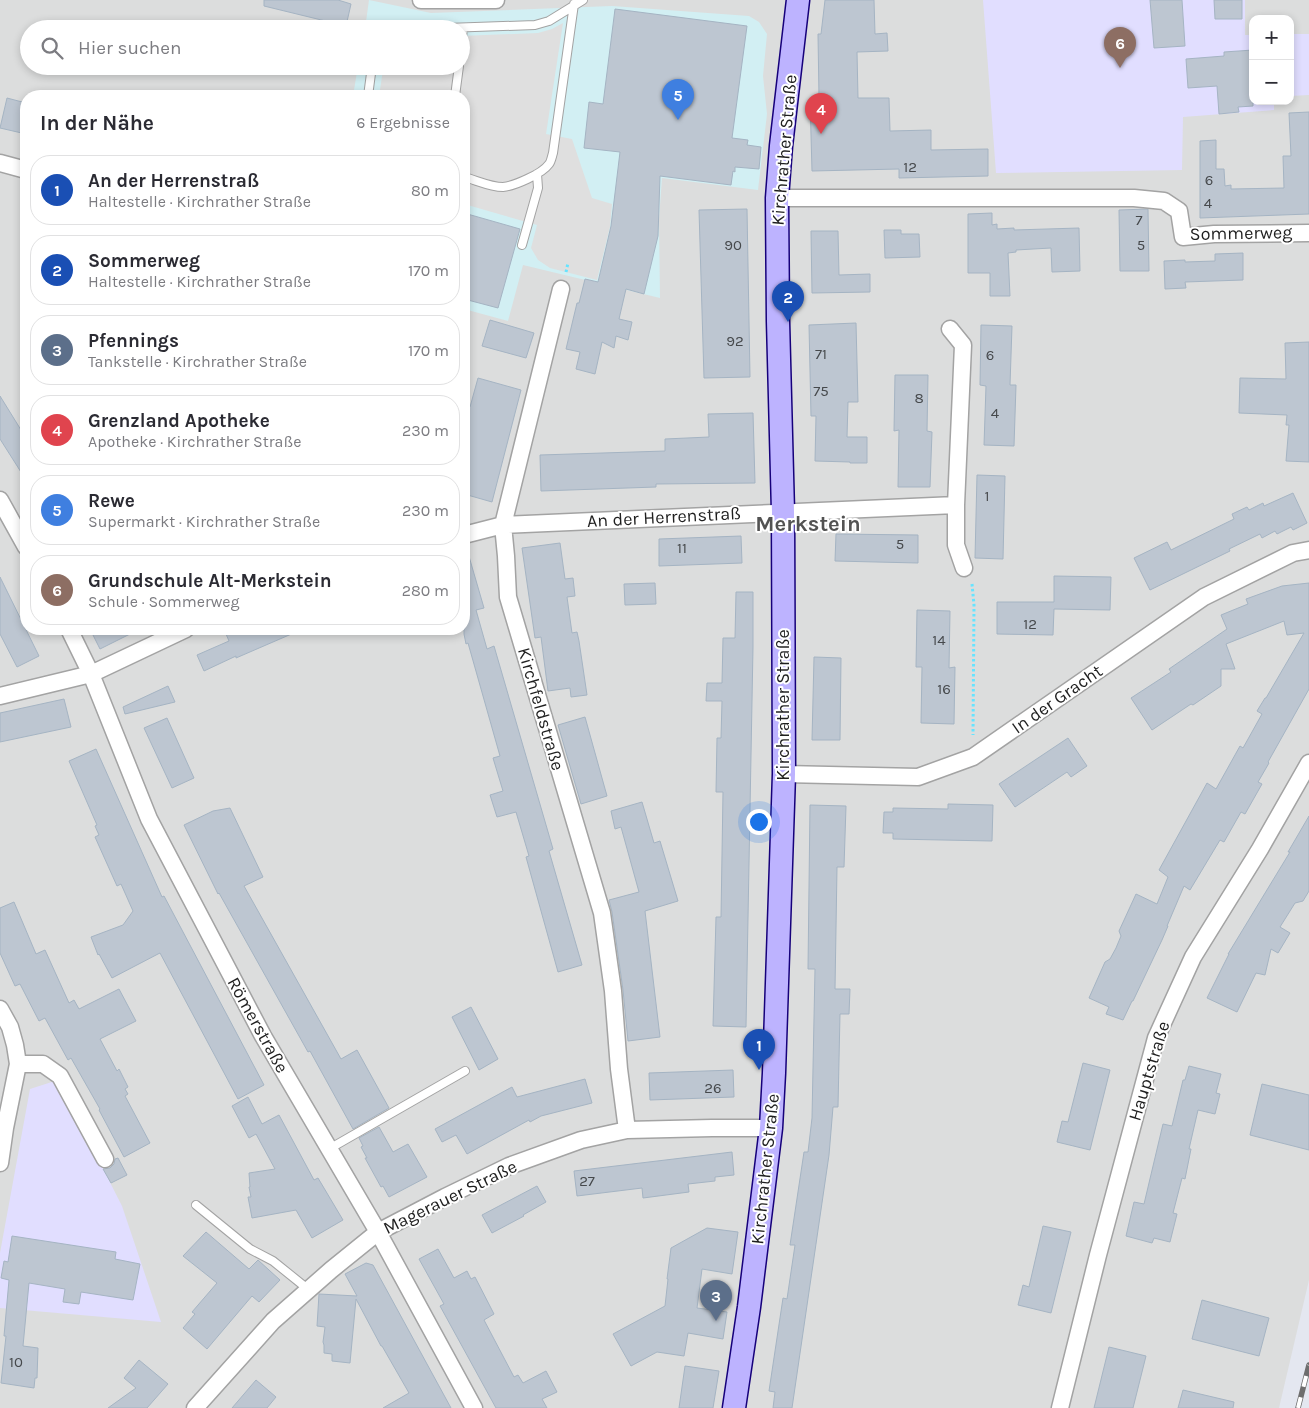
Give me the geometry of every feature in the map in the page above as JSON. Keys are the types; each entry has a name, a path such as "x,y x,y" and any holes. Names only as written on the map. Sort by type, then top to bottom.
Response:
{"main road":[{"name":"Kirchrather Straße","path":"734,1408 750,1307 771,1128 774,1073 784,774 783,512 777,198 781,146 798,0"}],"street":[{"path":"421,0 496,0"},
{"path":"793,0 798,0"},
{"path":"0,163 20,168"},
{"name":"Sommerweg","path":"777,198 1134,198 1164,201 1179,211 1183,237 1214,234 1309,233"},
{"name":"Kirchfeldstraße","path":"561,289 503,525 508,597 602,913 613,991 619,1068 627,1130"},
{"path":"950,329 963,345 956,546 964,568"},
{"path":"0,500 20,536"},
{"name":"An der Herrenstraß","path":"470,533 503,525 956,505"},
{"name":"In der Gracht","path":"784,774 918,777 973,758 1204,597 1293,553 1309,550"},
{"name":"Römerstraße","path":"72,635 91,674 149,819 262,1036 378,1232 474,1408"},
{"path":"0,696 91,674 173,635"},
{"name":"Hauptstraße","path":"1060,1408 1098,1255 1156,1038 1192,957 1260,849 1309,763"},
{"path":"0,1009 10,1027 18,1064 3,1128 0,1163"},
{"path":"18,1064 43,1064 60,1076 105,1159"},
{"name":"Magerauer Straße","path":"195,1408 273,1321 309,1290 378,1232 445,1197 509,1166 581,1140 627,1130 771,1128"}],"lane":[{"path":"470,28 535,25 549,21 583,0"},
{"path":"470,179 501,187 510,186 537,174 550,164 574,4"},
{"path":"369,90 371,75"},
{"path":"456,90 458,75"},
{"path":"522,245 538,188 537,174"},
{"path":"329,1149 465,1071"},
{"path":"196,1204 250,1249 273,1261 309,1290"}],"path":[{"path":"964,568 972,583 974,605 973,758"}],"shaded area":[{"path":"0,0 1309,0 1309,1280 1279,1408 0,1408"},
{"path":"369,0 431,13 612,6 749,16 759,22 767,34 763,76 767,114 758,190 662,178 659,219 660,298 523,265 508,321 470,311 470,90 354,90 356,75 470,75 470,20 366,20"},
{"path":"983,0 1245,0 1245,35 1249,35 1249,105 1274,105 1274,110 1183,117 1182,170 996,173"},
{"path":"563,23 546,134 572,139 592,198 612,204 610,227 597,280 550,268 538,260 531,248 537,225 470,206 470,90 380,90 382,75 470,75 470,36 538,33"},
{"path":"1294,34 1309,34 1309,95 1294,96"},
{"path":"58,1080 122,1206 161,1322 0,1308 0,1253 30,1089"}],"building":[{"path":"264,0 338,0 351,4 347,20 321,20 264,6"},
{"path":"825,0 874,0 875,34 887,33 888,51 857,52 858,98 889,98 890,131 931,130 931,150 988,149 988,176 899,178 899,169 812,171 810,99 819,98 818,34 821,34"},
{"path":"1150,0 1182,0 1185,46 1154,48"},
{"path":"1214,0 1242,0 1242,19 1215,19"},
{"path":"615,9 747,26 732,138 748,140 747,145 761,147 759,169 735,167 731,185 660,176 658,236 644,294 626,289 619,319 632,322 628,340 616,336 614,348 602,342 595,374 576,369 580,352 566,349 585,279 598,282 611,226 620,152 584,148 589,102 603,104"},
{"path":"1249,50 1249,105 1253,106 1238,107 1239,112 1219,114 1217,86 1188,88 1186,59 1224,56 1224,52"},
{"path":"7,98 20,101 20,133 0,128"},
{"path":"1309,112 1309,214 1200,218 1200,141 1216,140 1216,169 1224,169 1225,186 1231,185 1231,189 1284,188 1283,156 1291,156 1289,113"},
{"path":"747,209 750,377 704,378 699,210"},
{"path":"1148,209 1149,271 1120,271 1119,210"},
{"path":"992,213 992,225 997,224 997,229 1079,228 1080,271 1052,272 1051,248 1016,250 1016,252 1008,253 1010,296 990,296 990,273 968,273 968,214"},
{"path":"470,215 520,229 498,308 470,301"},
{"path":"884,230 901,230 901,234 919,234 920,257 885,258"},
{"path":"811,231 838,231 839,275 870,274 870,292 812,293"},
{"path":"1243,253 1243,280 1185,282 1186,288 1165,289 1164,261 1215,261 1215,254"},
{"path":"490,320 534,333 526,358 482,346"},
{"path":"856,323 858,402 848,402 847,437 867,437 867,463 815,461 816,416 811,416 809,325"},
{"path":"981,325 1012,326 1010,385 1016,385 1014,446 984,445 986,386 980,385"},
{"path":"1309,342 1309,462 1286,461 1289,425 1286,425 1287,415 1239,413 1240,378 1286,379 1285,343"},
{"path":"895,375 928,375 927,431 932,432 930,487 898,487 899,430 894,431"},
{"path":"478,378 521,390 492,502 470,496 470,407"},
{"path":"0,396 20,428 20,471 0,439"},
{"path":"753,413 755,483 656,484 656,487 541,491 540,455 665,451 665,439 709,437 708,414"},
{"path":"977,475 1005,476 1003,559 975,558"},
{"path":"1293,493 1307,523 1293,530 1291,527 1277,534 1275,531 1262,538 1260,534 1229,549 1230,551 1150,590 1134,558 1167,542 1171,550 1234,519 1232,514 1247,507 1249,510 1263,503 1264,506"},
{"path":"836,534 918,535 918,563 835,561"},
{"path":"741,536 742,563 659,566 659,539"},
{"path":"560,543 565,579 573,578 575,596 567,597 572,633 577,632 579,641 587,695 571,697 570,688 548,691 541,637 535,638 522,548"},
{"path":"470,560 484,608 476,610 487,649 494,646 553,849 549,851 582,965 558,972 526,857 529,856 516,812 497,817 490,795 503,791 493,758 500,756 468,643 466,644 464,635 470,635"},
{"path":"1054,576 1111,577 1110,610 1054,609 1053,635 997,634 997,602 1054,602"},
{"path":"0,577 20,618 20,635 29,635 39,656 17,667 0,634"},
{"path":"655,583 656,604 625,605 624,584"},
{"path":"1309,583 1309,689 1268,762 1258,782 1262,784 1245,814 1241,812 1224,842 1220,840 1190,890 1184,886 1162,940 1123,1020 1106,1014 1109,1007 1089,998 1105,962 1110,959 1116,948 1121,936 1119,931 1136,894 1157,904 1168,877 1159,870 1207,783 1216,789 1240,746 1243,748 1262,714 1257,711 1304,633 1287,635 1284,621 1226,644 1235,669 1221,669 1221,686 1152,730 1131,698 1171,672 1169,669 1227,629 1221,615 1248,604 1246,599 1282,586"},
{"path":"736,592 753,592 746,1027 713,1026 716,917 721,917 723,792 716,792 717,738 721,738 722,701 706,701 707,683 722,683 723,638 735,638"},
{"path":"917,610 950,611 949,668 955,667 954,724 921,723 922,667 916,667"},
{"path":"93,635 128,635 100,649"},
{"path":"226,635 289,635 204,671 197,655 229,641"},
{"path":"814,657 841,658 840,740 812,740"},
{"path":"168,686 175,702 125,714 123,707"},
{"path":"64,699 71,727 0,742 0,713"},
{"path":"585,717 607,796 581,804 558,725"},
{"path":"167,718 194,778 172,788 144,728"},
{"path":"1068,738 1087,766 1071,777 1067,772 1015,807 999,784"},
{"path":"96,749 162,897 164,896 264,1085 238,1099 160,953 112,978 98,955 91,937 123,925 133,911 121,884 117,886 95,837 99,835 95,826 97,825 69,761"},
{"path":"642,802 654,843 660,841 678,901 645,911 660,1037 628,1041 623,990 609,900 639,892 621,827 615,829 611,811"},
{"path":"948,804 993,805 992,841 893,839 893,833 883,833 884,812 893,812 893,808 948,809"},
{"path":"810,805 846,806 844,867 837,867 835,989 850,989 849,1014 840,1014 838,1107 833,1107 829,1155 792,1408 773,1408 775,1392 769,1391 783,1298 787,1299 795,1245 790,1245 804,1152 808,1152 812,1118 815,969 808,969"},
{"path":"230,808 263,877 244,886 341,1059 357,1050 389,1108 353,1129 310,1051 308,1052 218,894 184,825 213,811"},
{"path":"1309,816 1309,891 1303,901 1295,903 1280,927 1290,933 1278,953 1271,949 1265,975 1256,973 1237,1012 1207,998 1228,954 1290,852 1288,852"},
{"path":"14,902 36,954 45,950 69,1003 74,1000 79,1009 119,989 136,1021 100,1039 128,1087 125,1089 128,1094 125,1096 150,1143 124,1157 71,1058 68,1060 45,1018 39,1021 20,984 15,986 0,953 0,908"},
{"path":"471,1007 498,1059 479,1070 452,1017"},
{"path":"1083,1063 1110,1070 1090,1150 1057,1142 1062,1121 1068,1122"},
{"path":"1189,1066 1221,1074 1216,1093 1220,1094 1215,1114 1198,1110 1189,1149 1191,1149 1185,1179 1182,1178 1173,1213 1177,1214 1170,1242 1154,1238 1152,1243 1126,1236 1134,1202 1144,1204 1163,1124 1172,1126 1183,1080 1185,1080"},
{"path":"733,1070 734,1097 650,1100 649,1073"},
{"path":"585,1079 592,1103 541,1116 530,1122 529,1120 467,1154 456,1135 442,1142 435,1129 512,1087 517,1097"},
{"path":"1262,1084 1309,1095 1309,1150 1250,1135"},
{"path":"248,1097 262,1124 279,1115 314,1180 318,1178 343,1220 312,1238 296,1210 252,1218 248,1197 251,1197 249,1173 275,1169 256,1134 249,1138 232,1106"},
{"path":"379,1127 393,1152 408,1144 427,1177 389,1197 383,1186 381,1187 365,1158 367,1158 359,1138"},
{"path":"732,1152 734,1175 715,1177 715,1181 688,1184 689,1192 643,1198 642,1188 577,1196 574,1171"},
{"path":"118,1158 127,1175 111,1183 103,1169 110,1168 114,1164 115,1159"},
{"path":"537,1186 546,1202 492,1233 482,1215"},
{"path":"1043,1226 1071,1232 1051,1313 1018,1305 1023,1285 1029,1287"},
{"path":"707,1228 738,1232 732,1274 702,1269 697,1308 727,1312 723,1339 688,1333 684,1356 657,1352 631,1366 613,1334 665,1306 671,1248"},
{"path":"206,1232 249,1269 258,1260 280,1280 259,1302 252,1296 207,1349 183,1328 195,1314 192,1312 217,1283 183,1256"},
{"path":"12,1236 116,1252 115,1259 140,1264 133,1300 81,1292 79,1304 63,1302 65,1289 29,1283 23,1346 38,1348 37,1378 35,1378 34,1388 1,1383 9,1280 1,1278 4,1261 8,1262"},
{"path":"438,1249 454,1278 467,1271 471,1279 475,1277 494,1314 484,1320 514,1377 518,1375 523,1383 546,1371 557,1392 542,1399 547,1408 496,1408 440,1306 444,1304 419,1259"},
{"path":"366,1263 373,1265 451,1408 383,1408 409,1393 356,1299 350,1363 332,1361 332,1354 324,1353 325,1327 317,1326 319,1294 357,1296 345,1274"},
{"path":"1202,1300 1269,1318 1259,1356 1192,1339"},
{"path":"1109,1347 1146,1356 1133,1408 1094,1408"},
{"path":"139,1360 168,1384 147,1408 108,1408 136,1388 124,1378"},
{"path":"685,1366 719,1371 713,1408 679,1408"},
{"path":"256,1380 276,1397 267,1408 232,1408"},
{"path":"1183,1390 1234,1402 1233,1408 1178,1408"}],"railway":[{"path":"1298,1408 1309,1365"}],"place":[{"name":"Grundschule Alt-Merkstein","path":"1120,68"},
{"name":"Rewe","path":"678,120"},
{"name":"Grenzland Apotheke","path":"821,134"},
{"name":"Sommerweg","path":"788,322"},
{"name":"An der Herrenstraß","path":"759,1070"},
{"name":"Pfennings","path":"716,1321"}],"district":[{"name":"Merkstein","path":"808,524"}]}
